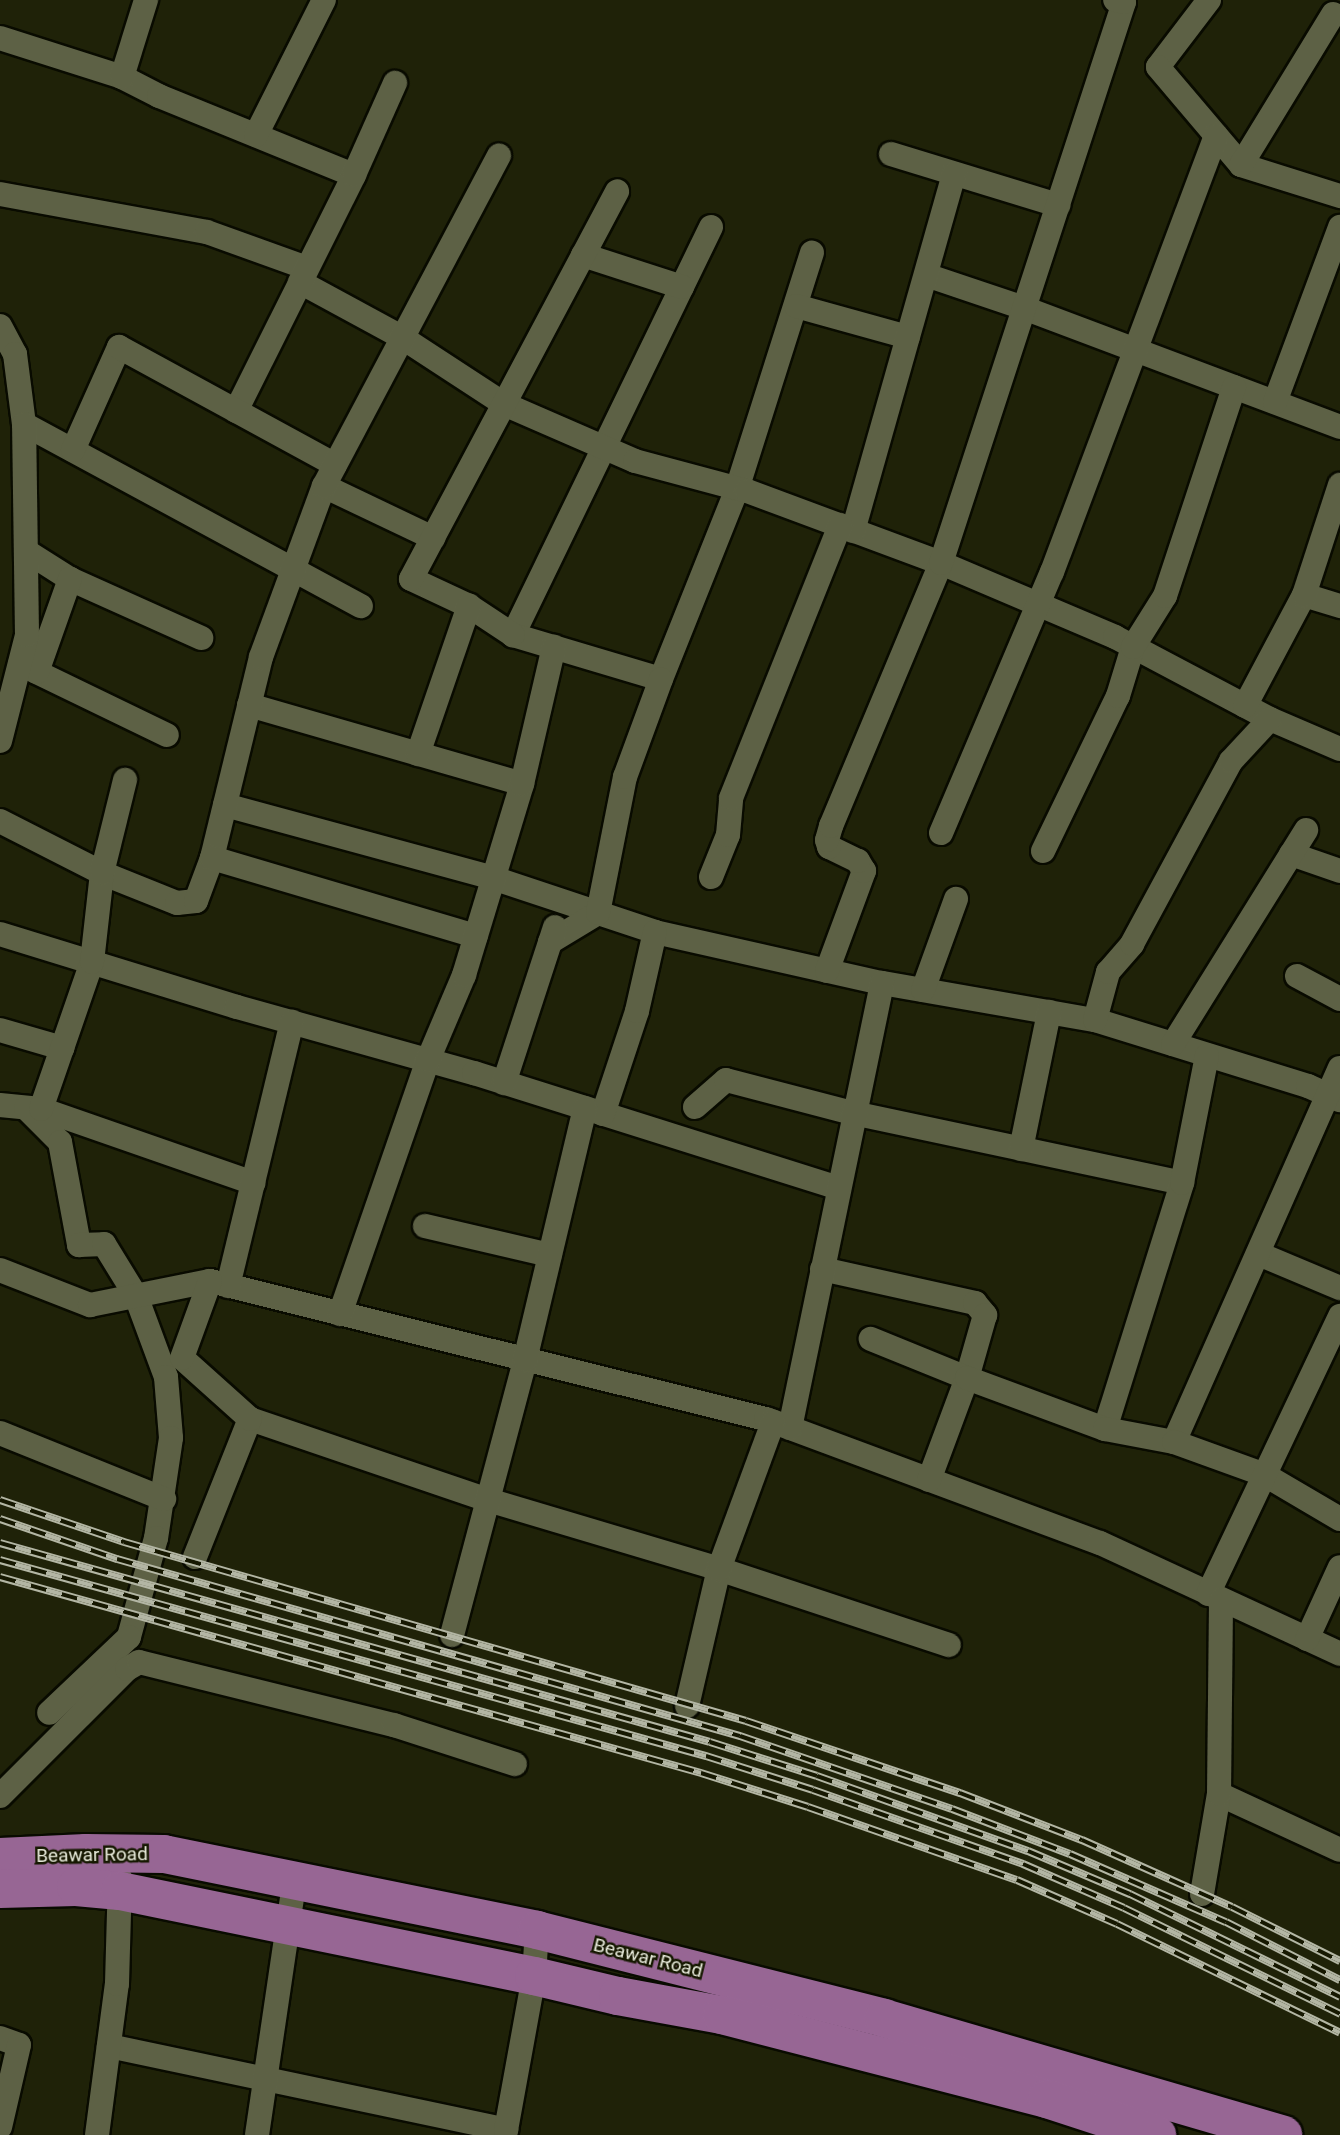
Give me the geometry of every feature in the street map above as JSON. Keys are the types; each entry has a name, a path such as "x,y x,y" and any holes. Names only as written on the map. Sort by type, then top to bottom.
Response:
{"main road":[{"name":"Beawar Road","path":"0,1857 164,1854 537,1930 884,2018 1264,2132"},
{"name":"Beawar Road","path":"0,1889 76,1887 120,1891 534,1976 618,1996 722,2015 1046,2099 1157,2135"}],"street":[{"path":"122,78 146,0"},
{"path":"256,135 324,0"},
{"path":"828,971 864,871 858,862 830,848 827,840 831,826 941,563 1124,2 1115,0"},
{"path":"1209,0 1158,67 1241,165 1340,196"},
{"path":"1241,165 1332,14"},
{"path":"0,38 122,78 354,175"},
{"path":"236,411 354,175 395,83"},
{"path":"941,833 1038,604 1216,136"},
{"path":"891,154 1058,205"},
{"path":"0,821 102,873 177,903 189,904 199,896 212,858 261,657 330,476 499,156"},
{"path":"711,877 726,844 731,798 847,528 908,337 954,174"},
{"path":"617,191 411,579 469,606 513,635 661,679"},
{"path":"0,194 207,232 303,275 504,404 635,461 737,489 941,563 1133,647 1270,719 1340,749"},
{"path":"1275,402 1340,227"},
{"path":"513,635 711,228"},
{"path":"550,942 598,913 625,777 737,489 812,253"},
{"path":"583,255 682,287"},
{"path":"926,275 1024,308 1340,427"},
{"path":"796,306 908,337"},
{"path":"0,326 15,354 24,424 28,668"},
{"path":"73,450 119,347 236,411 330,476 433,538"},
{"path":"1043,852 1118,696 1133,647 1165,596 1234,387"},
{"path":"24,424 361,606"},
{"path":"1245,706 1304,595 1340,485"},
{"path":"26,551 70,579 201,638"},
{"path":"0,741 28,668 70,579"},
{"path":"1304,595 1340,606"},
{"path":"418,754 469,606"},
{"path":"340,1314 428,1060 464,975 522,784 554,647"},
{"path":"28,668 167,735"},
{"path":"249,705 522,784"},
{"path":"1095,1020 1108,972 1132,944 1231,761 1270,719"},
{"path":"34,1108 62,1048 92,962 102,873 125,780"},
{"path":"225,805 494,878 655,932 882,983 1095,1020 1333,1097"},
{"path":"1173,1044 1306,830"},
{"path":"1291,854 1340,871"},
{"path":"212,858 476,936"},
{"path":"923,990 956,899"},
{"path":"504,1083 564,901"},
{"path":"452,1634 550,1255 594,1111 637,1011 655,932"},
{"path":"0,934 504,1083 838,1188"},
{"path":"1297,976 1340,999"},
{"path":"687,1706 719,1569 782,1425 822,1269 882,983"},
{"path":"1021,1149 1049,1012"},
{"path":"292,1022 253,1183 219,1284 182,1358 250,1419 488,1500 719,1569 949,1645"},
{"path":"0,1030 62,1048"},
{"path":"1105,1429 1182,1183 1207,1055"},
{"path":"1174,1442 1333,1097 1340,1068"},
{"path":"695,1107 726,1080 853,1113 1182,1183"},
{"path":"0,1105 34,1108 253,1183"},
{"path":"34,1108 60,1142 79,1245 104,1244 136,1296 166,1377 171,1438 164,1499 129,1637 49,1713"},
{"path":"425,1226 550,1255"},
{"path":"1259,1254 1340,1289"},
{"path":"822,1269 975,1303 985,1315 967,1378 929,1480"},
{"path":"0,1270 90,1305 219,1284 782,1425 1100,1543 1340,1654"},
{"path":"1202,1894 1219,1794 1215,1597 1265,1475 1340,1315"},
{"path":"871,1339 1105,1429 1174,1442 1265,1475 1340,1519"},
{"path":"195,1557 250,1419"},
{"path":"0,1433 164,1499"},
{"path":"1307,1639 1340,1567"},
{"path":"0,1796 127,1669 139,1662 394,1725 515,1764"},
{"path":"1219,1794 1340,1850"},
{"path":"97,2135 117,1984 121,1853"},
{"path":"257,2135 294,1882"},
{"path":"109,2046 506,2130 534,1976 537,1930"},
{"path":"0,2038 19,2045 0,2127"}],"railway":[{"path":"0,1500 124,1542 746,1721 960,1793 1082,1840 1232,1907 1340,1961"},
{"path":"0,1519 117,1559 740,1736 952,1809 1070,1854 1226,1922 1340,1980"},
{"path":"0,1543 710,1742 817,1776 1028,1851 1130,1894 1340,1997"},
{"path":"0,1560 706,1756 813,1790 1023,1864 1124,1908 1340,2014"},
{"path":"0,1577 701,1773 808,1807 1017,1880 1117,1924 1340,2033"}]}
